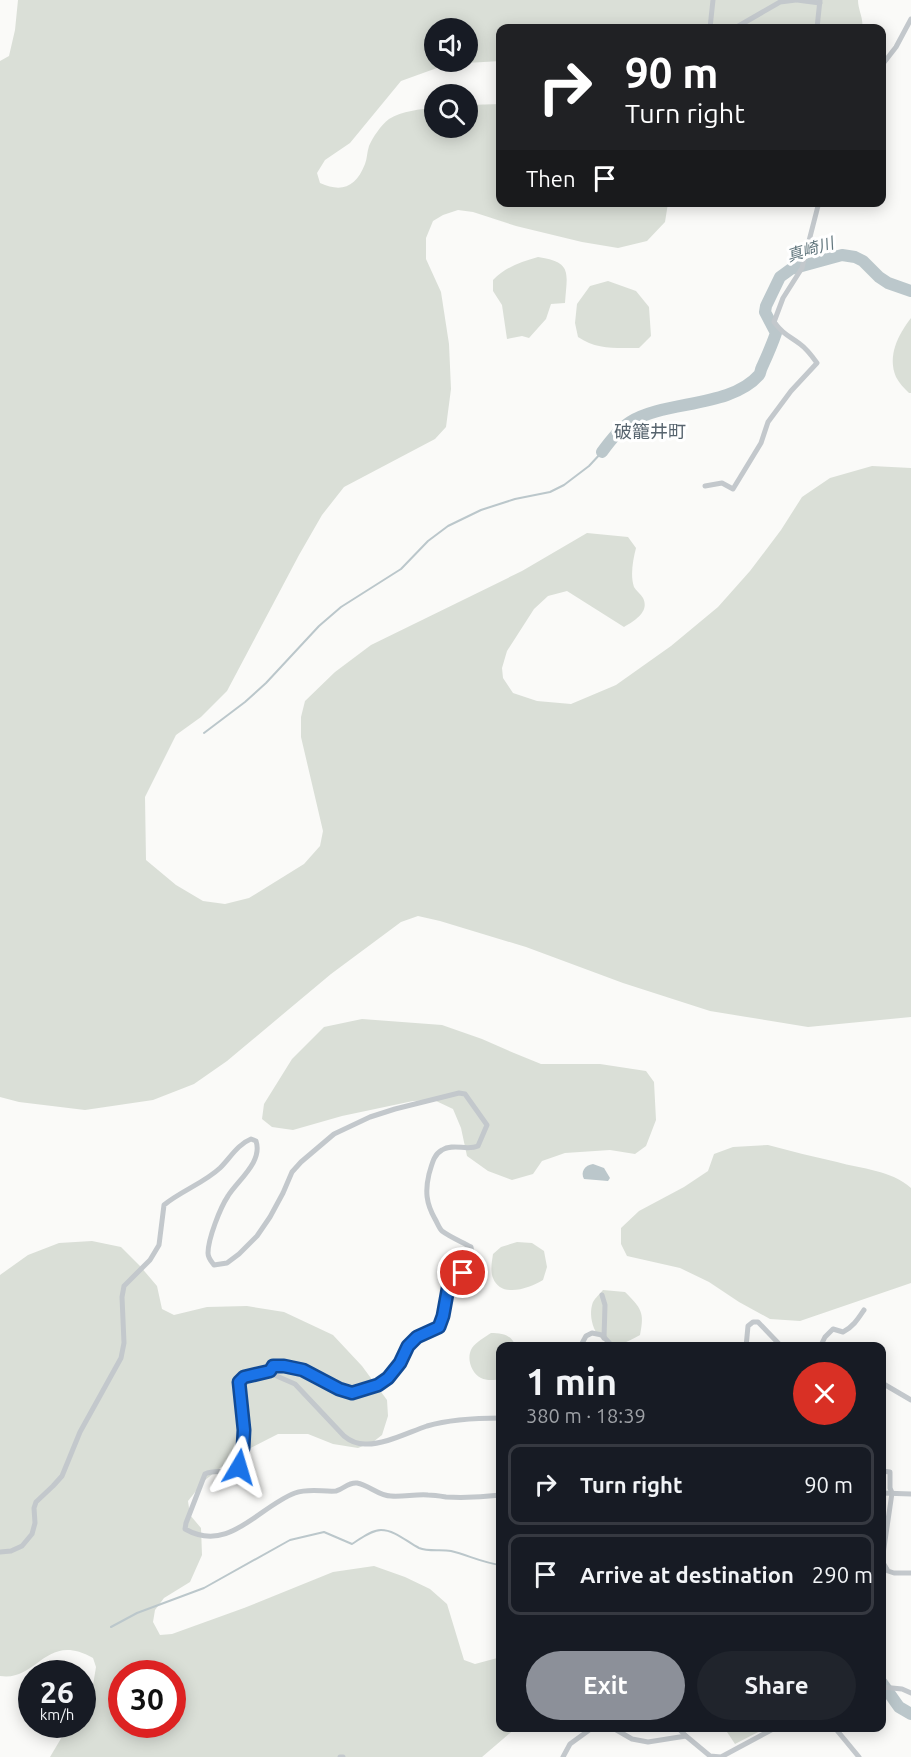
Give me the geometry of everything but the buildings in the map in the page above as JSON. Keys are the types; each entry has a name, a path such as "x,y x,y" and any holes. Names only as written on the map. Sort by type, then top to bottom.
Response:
{"street":[{"path":"712,24 713,0"},
{"path":"742,24 780,2 796,0 820,2 817,24"},
{"path":"886,60 896,47 911,19"},
{"path":"705,486 722,483 733,489 761,443 768,422 790,391 817,363 808,351 780,331 774,322 783,298 802,268 818,207"},
{"path":"0,1552 22,1546 32,1534 36,1502 62,1476 80,1432 117,1366 124,1343 122,1297 124,1286 150,1260 159,1245 164,1205 219,1169 244,1142 251,1139 256,1141 257,1153 245,1176 228,1195 217,1218 208,1253 214,1265 227,1263 257,1236 274,1209 292,1172 334,1134 395,1109 459,1093 465,1094 487,1125 478,1146 474,1148 455,1146 443,1149 434,1156 426,1193 427,1204 441,1230 471,1247 472,1255 470,1265 449,1283 439,1327 417,1337 408,1346 400,1363 388,1378 378,1385 352,1393 339,1389 303,1370 284,1366 273,1366 270,1371 244,1377 239,1382 244,1430 239,1467 235,1471 211,1471 205,1474 185,1529 194,1534 213,1537 247,1524 286,1497 298,1492 335,1491 350,1484 359,1483 389,1496 430,1495 475,1498 496,1496"},
{"path":"602,1295 605,1305 604,1338"},
{"path":"822,1342 833,1329 843,1332 848,1329 864,1310"},
{"path":"746,1342 748,1326 753,1322 758,1322 777,1342"},
{"path":"583,1342 592,1332 602,1335 608,1342"},
{"path":"270,1371 295,1384 352,1442 378,1443 430,1425 466,1419 496,1418"},
{"path":"886,1385 911,1400"},
{"path":"886,1472 890,1472 892,1493 886,1534"},
{"path":"886,1493 911,1494"},
{"path":"886,1568 894,1573 911,1573"},
{"path":"886,1687 902,1689 911,1693"},
{"path":"563,1757 570,1744 586,1732"},
{"path":"619,1732 632,1740 648,1742 686,1736"},
{"path":"682,1732 710,1756 721,1757 768,1732"},
{"path":"838,1732 859,1757"}],"shaded area":[{"path":"18,0 858,0 862,24 496,24 496,61 478,62 478,18 424,18 424,72 426,72 401,81 350,143 325,160 317,173 320,183 342,187 353,183 366,162 369,146 375,135 394,116 424,109 424,138 478,138 478,105 496,104 496,207 667,207 665,222 647,241 618,248 516,226 473,212 458,210 433,221 426,238 426,259 441,292 449,344 451,389 446,427 435,439 344,487 322,515 227,691 201,717 176,735 145,797 146,860 176,885 203,901 225,904 249,898 304,864 320,846 323,831 301,737 301,717 305,701 335,672 371,645 522,571 587,533 628,537 636,548 632,578 634,587 645,603 643,612 624,627 567,591 548,596 534,609 507,651 502,668 503,678 513,693 537,701 571,704 616,685 671,646 718,607 750,571 802,497 830,478 872,466 911,468 911,1017 808,1027 710,1011 623,983 526,947 418,916 401,922 331,974 227,1061 194,1084 153,1100 85,1110 19,1102 0,1097 0,61 9,56"},
{"path":"538,257 557,262 565,271 567,284 565,303 551,304 546,319 529,338 522,336 507,339 502,305 493,291 493,280 514,265"},
{"path":"608,281 636,291 649,307 651,336 639,348 600,346 578,337 575,323 577,304 590,286"},
{"path":"911,318 911,393 909,393 896,377 893,354 902,331"},
{"path":"362,1019 442,1025 541,1064 600,1064 646,1071 654,1082 656,1120 646,1146 635,1154 610,1150 565,1153 542,1161 533,1174 512,1180 488,1171 467,1156 461,1128 453,1109 434,1100 413,1101 342,1116 293,1130 272,1127 262,1119 264,1104 292,1059 324,1027"},
{"path":"768,1145 876,1171 895,1177 911,1188 911,1283 800,1321 770,1319 709,1282 680,1268 627,1256 621,1244 621,1228 639,1211 684,1187 708,1171 714,1154 733,1147"},
{"path":"593,1164 604,1168 610,1178 608,1181 584,1179 584,1169"},
{"path":"92,1241 121,1247 157,1286 162,1309 174,1315 207,1307 247,1306 284,1312 333,1335 362,1366 387,1400 388,1416 382,1435 373,1442 358,1448 333,1444 308,1434 278,1434 235,1456 204,1481 188,1501 190,1515 201,1528 202,1555 190,1582 164,1598 155,1610 153,1622 160,1635 172,1634 333,1572 374,1566 430,1589 447,1604 464,1660 475,1664 496,1658 496,1732 511,1732 482,1757 50,1757 61,1738 96,1738 96,1660 77,1651 64,1650 52,1653 42,1660 18,1660 18,1674 0,1676 0,1275 28,1255 59,1243"},
{"path":"517,1242 532,1243 544,1251 547,1267 543,1280 531,1286 509,1290 502,1288 493,1278 491,1269 493,1254 501,1247"},
{"path":"603,1290 625,1292 635,1302 642,1316 640,1335 627,1342 607,1342 601,1339 592,1321 591,1308 594,1300"},
{"path":"491,1333 506,1336 513,1342 496,1342 496,1379 488,1380 477,1376 470,1365 470,1352 478,1342"},
{"path":"727,1732 758,1732 735,1744"}],"waterway":[{"name":"真崎川","path":"602,452 618,432 630,422 661,410 715,399 732,393 747,386 759,375 776,333 765,312 766,306 780,277 791,269 842,255 855,257 863,261 888,283 911,291"},
{"path":"204,733 266,683 319,626 341,607 401,569 428,541 448,526 481,510 515,499 550,492 564,485 589,466 602,452"},
{"path":"111,1627 137,1613 204,1588 290,1540 324,1532 352,1544 373,1531 381,1530 396,1534 419,1548 451,1551 496,1564"},
{"path":"886,1689 899,1707 911,1714"}],"district":[{"name":"破籠井町","path":"650,432"}],"route":[{"path":"239,1467 244,1430 239,1382 244,1377 270,1371 273,1366 284,1366 303,1370 339,1389 352,1393 378,1385 388,1378 400,1363 408,1346 417,1337 439,1327 449,1283 463,1273"}]}
